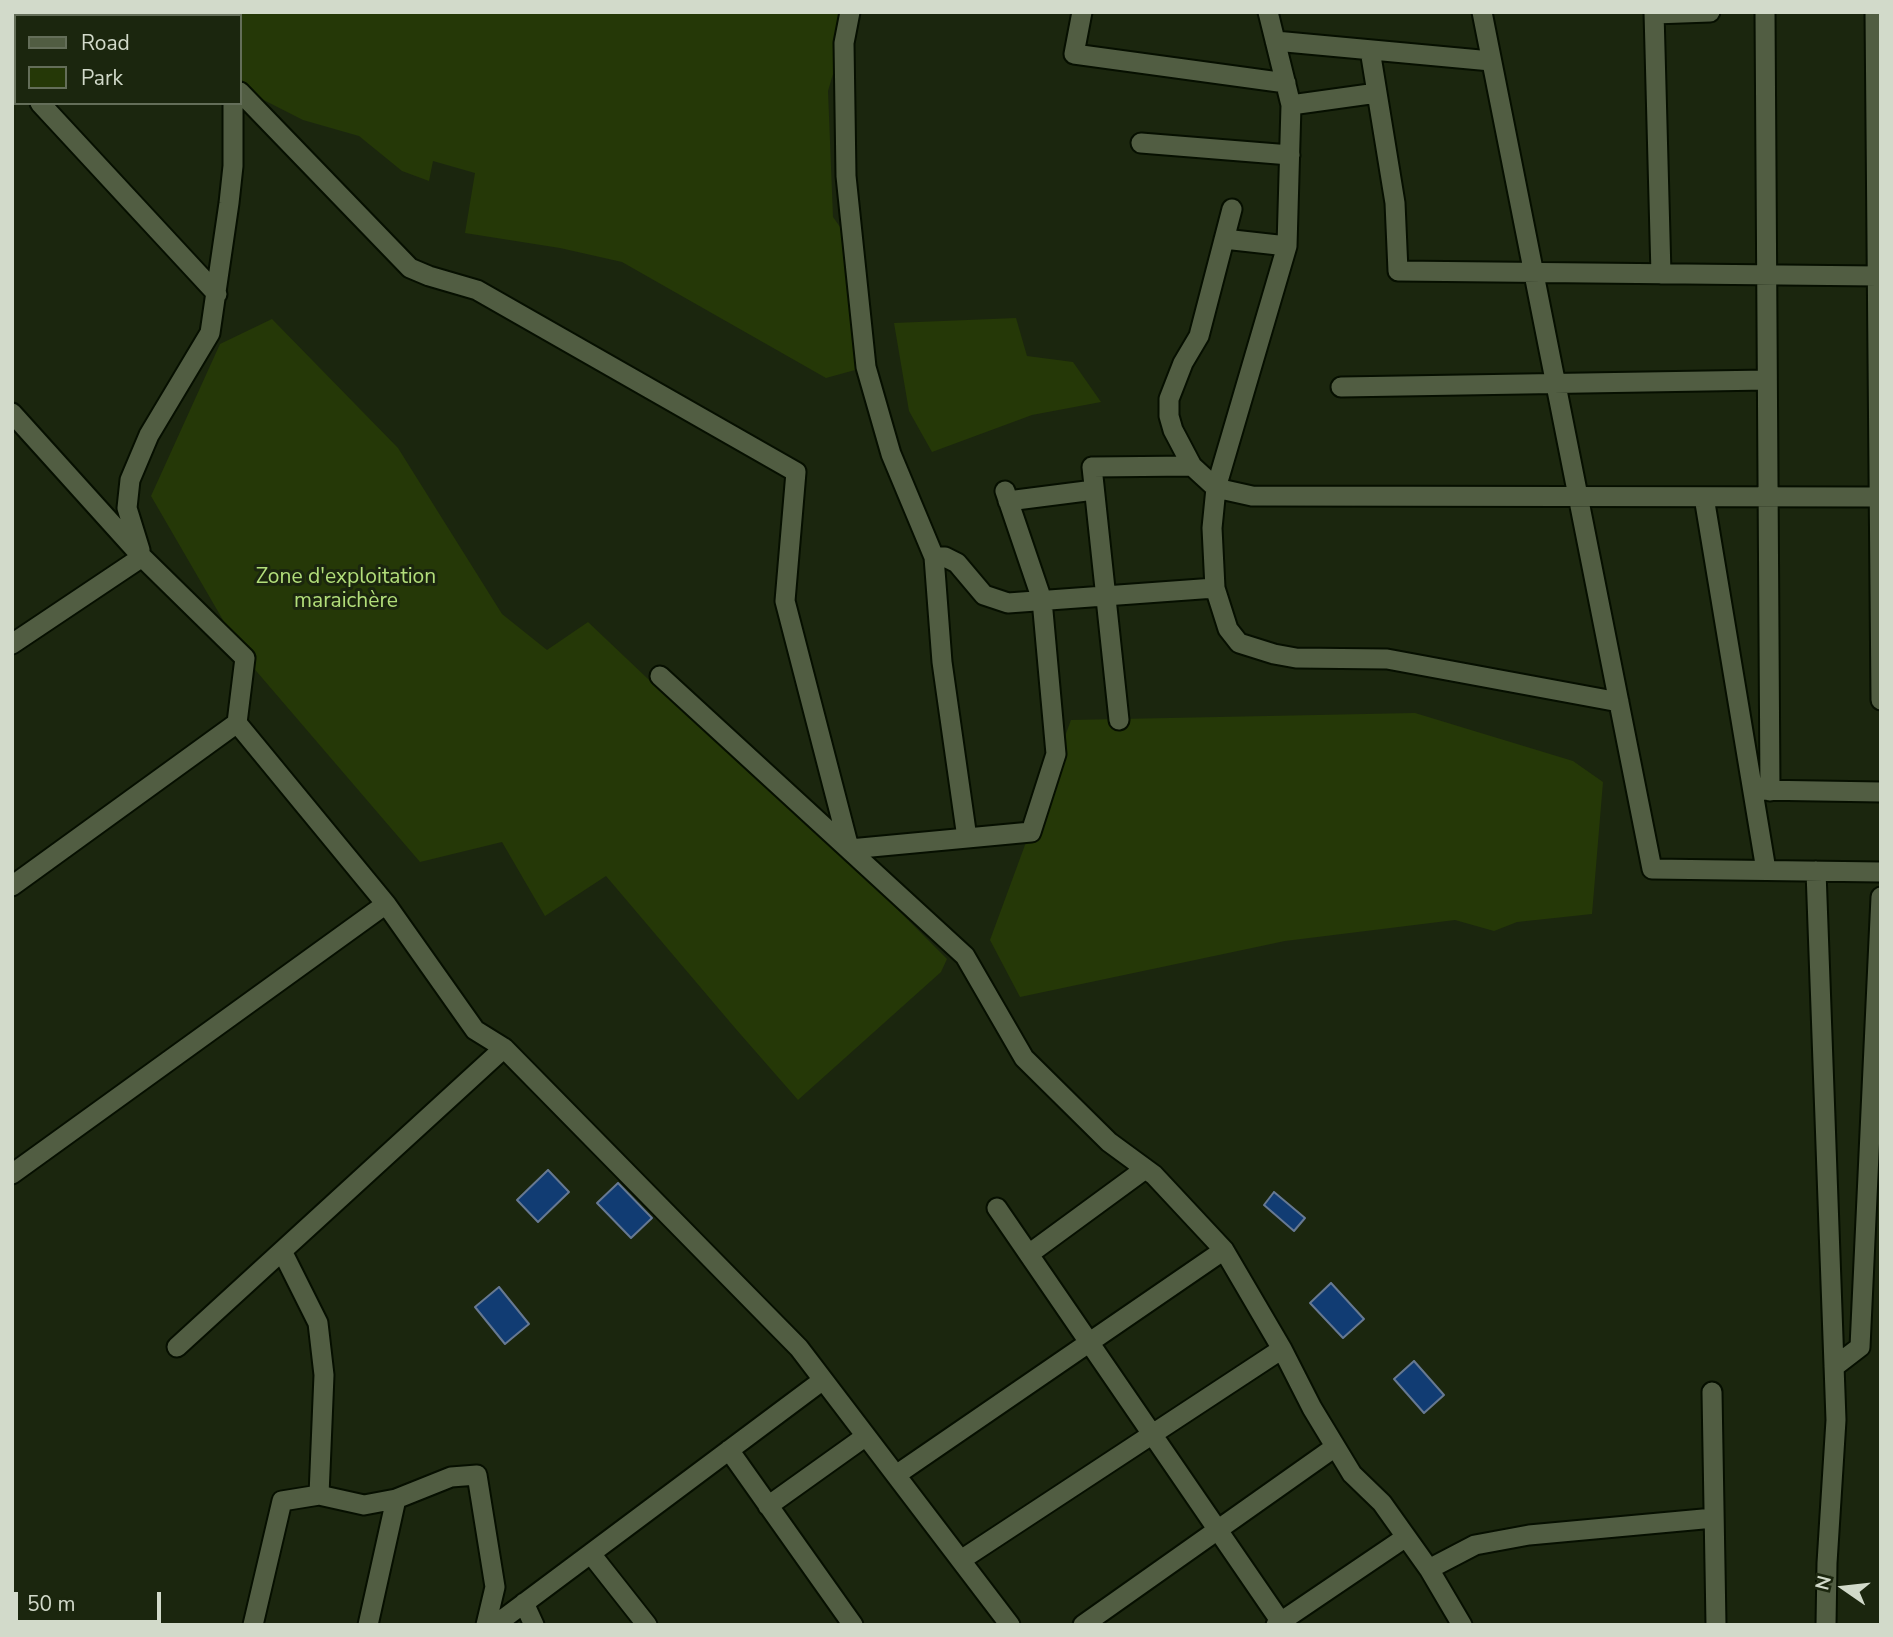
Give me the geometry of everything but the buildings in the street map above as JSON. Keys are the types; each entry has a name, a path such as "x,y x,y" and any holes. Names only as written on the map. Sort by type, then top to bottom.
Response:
{"street":[{"path":"850,12 844,43 846,176 867,376 891,454 934,557 942,662 967,838"},
{"path":"1268,12 1291,105 1287,246 1216,488 1212,528 1215,588 1228,629 1239,643 1274,654 1296,658 1387,659 1619,702"},
{"path":"1482,12 1652,869 1881,872"},
{"path":"1661,274 1654,13 1710,12"},
{"path":"1765,12 1768,497 1761,790 1766,870"},
{"path":"1875,12 1881,700"},
{"path":"1080,13 1074,54 1286,83"},
{"path":"1275,41 1491,61"},
{"path":"1370,50 1395,203 1398,271 1877,275"},
{"path":"1291,105 1377,93"},
{"path":"242,94 410,268 477,290 796,472 785,601 850,849"},
{"path":"42,105 217,294"},
{"path":"142,557 127,508 130,480 149,435 210,333 233,166 233,105"},
{"path":"1141,143 1290,155"},
{"path":"1232,209 1199,336 1183,363 1169,399 1169,416 1173,430 1192,466 1216,488 1252,496 1879,497"},
{"path":"1224,239 1287,246"},
{"path":"1340,387 1767,380"},
{"path":"12,413 142,557 245,658 237,723 386,904 475,1031 504,1048 799,1348 1010,1625"},
{"path":"1119,720 1092,467 1192,466"},
{"path":"850,849 1031,832 1056,754 1042,600 1006,496 1094,491"},
{"path":"1704,497 1761,790"},
{"path":"12,644 142,557"},
{"path":"934,557 945,557 957,563 984,595 1008,603 1215,588"},
{"path":"660,676 965,957 1024,1058 1109,1142 1154,1175 1224,1250 1352,1474 1382,1503 1429,1569 1462,1625"},
{"path":"12,886 237,723"},
{"path":"1761,790 1881,792"},
{"path":"1816,871 1836,1420 1826,1625"},
{"path":"1834,1367 1860,1347 1881,897"},
{"path":"12,1174 386,904"},
{"path":"177,1347 504,1048"},
{"path":"1029,1254 1145,1169"},
{"path":"997,1208 1280,1624 1406,1537"},
{"path":"896,1475 1224,1250"},
{"path":"282,1251 317,1323 324,1375 319,1495"},
{"path":"961,1560 1282,1349"},
{"path":"495,1625 823,1380"},
{"path":"1712,1392 1716,1625"},
{"path":"768,1506 866,1436"},
{"path":"1083,1625 1335,1447"},
{"path":"729,1450 853,1625"},
{"path":"253,1625 282,1501 319,1495 364,1505 396,1499 451,1477 477,1475 495,1587 486,1625"},
{"path":"368,1625 396,1499"},
{"path":"1429,1569 1475,1545 1529,1535 1714,1518"},
{"path":"591,1554 647,1625"},
{"path":"524,1603 534,1625"}],"green space":[{"path":"851,12 828,91 833,217 852,244 866,367 826,378 622,262 560,248 465,233 475,173 433,161 429,181 402,171 359,136 303,120 242,89 242,14 220,14"},
{"path":"1016,318 1027,356 1073,362 1101,402 1032,415 932,452 909,411 894,323"},
{"name":"Zone d'exploitation maraichère","path":"272,319 398,448 502,614 547,650 588,622 838,850 947,959 941,972 798,1100 606,876 545,916 502,842 420,862 245,658 151,496 220,344"},
{"path":"1415,713 1573,761 1603,782 1592,914 1517,922 1494,931 1455,920 1285,941 1020,997 990,940 1071,720"}]}
